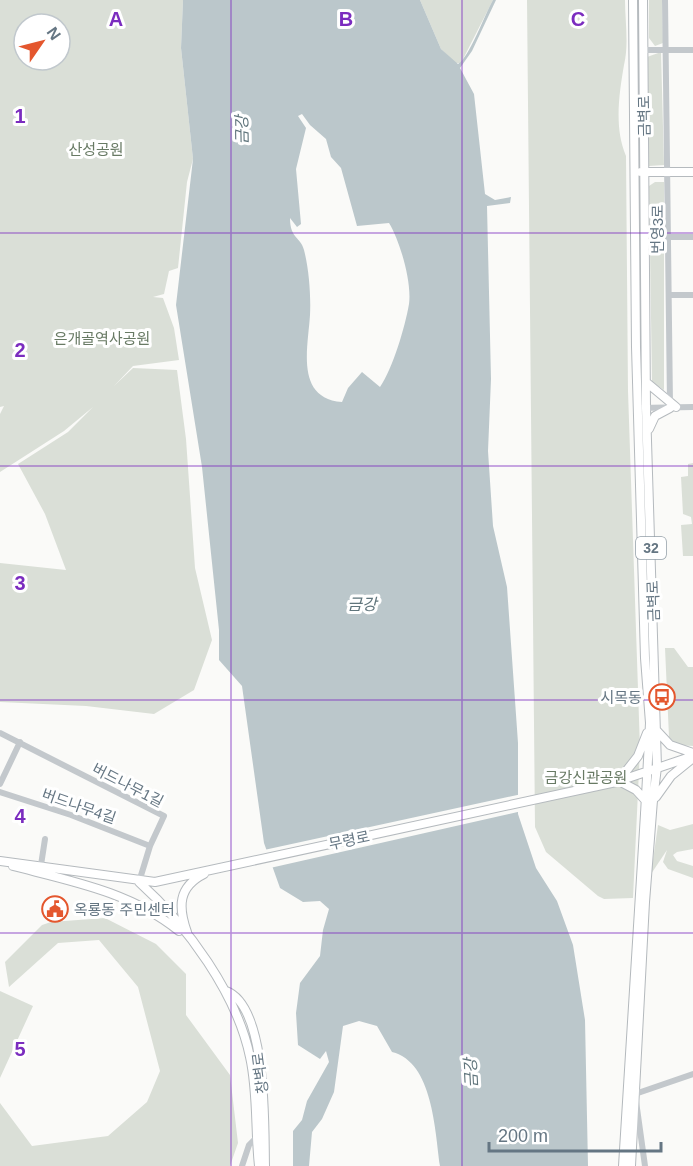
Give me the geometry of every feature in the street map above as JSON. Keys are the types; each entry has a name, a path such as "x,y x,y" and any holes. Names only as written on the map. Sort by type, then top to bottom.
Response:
{"highway":[{"name":"금벽로","path":"631,1166 650,801"},
{"name":"금벽로","path":"624,1166 645,813"}],"main road":[{"name":"금벽로","path":"633,0 634,172 642,408 644,648 650,723 648,770 650,801"},
{"name":"금벽로","path":"644,0 646,382 642,408 647,436 657,731 657,767 650,801 645,813"},
{"path":"634,172 693,172"},
{"path":"646,382 672,406 655,416 647,436"},
{"path":"650,723 638,756 617,781 636,790 650,801 671,776 693,756 670,745 657,731"},
{"name":"무령로","path":"0,862 41,865 139,882 155,882 617,781 693,756"},
{"path":"0,862 82,884 134,902 153,911 190,940"},
{"path":"190,940 181,915 180,900 186,887 213,870"},
{"name":"창벽로","path":"139,882 190,940 226,991 240,1021 251,1059 259,1166"},
{"name":"창벽로","path":"226,991 232,993 240,1004 255,1037 260,1058 265,1166"}],"street":[{"name":"번영3로","path":"665,0 672,406"},
{"path":"644,51 693,50"},
{"path":"669,237 693,237"},
{"path":"669,295 693,295"},
{"path":"642,408 693,406"},
{"name":"버드나무1길","path":"0,733 164,816 150,846 139,882"},
{"path":"0,784 20,742"},
{"name":"버드나무4길","path":"0,792 71,815 150,846"},
{"path":"41,865 45,839"},
{"path":"645,1166 634,1094 692,1075"},
{"path":"242,1166 249,1144 256,1138"}],"green space":[{"path":"0,0 183,0 181,48 193,159 187,182 178,268 169,271 164,294 153,297 163,298 174,328 179,360 133,366 114,386 133,368 177,370 186,439 195,568 212,640 194,690 154,714 86,706 0,702 0,563 66,570 45,514 18,464 68,432 93,407 64,431 0,472 0,414 4,406 0,407"},
{"path":"420,0 493,0 461,63 455,63 441,49"},
{"name":"금강신관공원","path":"527,0 625,0 626,49 619,99 619,123 626,156 628,391 640,749 633,898 604,899 598,896 546,852 535,827"},
{"path":"649,0 662,0 663,43 655,46 649,38"},
{"path":"661,52 664,165 649,166 647,57"},
{"path":"655,182 664,182 664,390 652,382 649,186"},
{"path":"693,463 693,556 683,556 681,525 692,524 691,517 683,514 681,477 688,476 688,464"},
{"path":"665,648 674,648 688,667 693,667 693,746 677,745 669,737"},
{"path":"693,824 693,849 673,855 677,861 693,866 693,878 668,869 663,862 667,850 651,874 658,825 670,830"},
{"path":"105,918 156,944 186,974 186,1015 230,1075 238,1143 230,1166 0,1166 0,1103 32,1146 108,1136 147,1102 160,1071 138,987 99,940 58,943 9,987 5,962 42,925 51,922"},
{"path":"0,991 33,1006 0,1078"}],"water":[{"name":"금강","path":"183,0 420,0 441,49 458,64 472,45 493,0 496,0 472,51 460,68 474,94 485,194 495,200 511,197 510,203 487,206 491,379 488,451 493,526 507,587 518,743 518,814 536,868 557,901 573,945 585,1020 588,1166 440,1166 430,1100 424,1083 406,1058 392,1052 377,1026 359,1021 343,1026 334,1092 322,1119 312,1132 309,1166 293,1166 293,1131 302,1120 307,1101 329,1062 326,1051 320,1059 298,1045 296,1013 300,983 320,956 323,930 329,909 320,901 303,902 280,888 264,843 242,686 219,660 219,630 202,467 176,305 193,159 181,48","holes":["302,114 310,125 326,139 331,157 341,168 357,226 389,223 401,251 409,285 409,304 405,324 385,379 380,387 362,372 348,388 342,402 327,398 317,391 311,381 307,356 310,291 306,257 303,246 290,225 290,218 297,227 301,224 296,169 306,128 298,116"]}],"pier":[{"path":"522,794 522,811 270,868 264,850"}],"place":[{"name":"시목동","path":"662,697"},
{"name":"옥룡동 주민센터","path":"55,909"}],"park label":[{"name":"산성공원","path":"96,149"},
{"name":"은개골역사공원","path":"102,338"}]}
